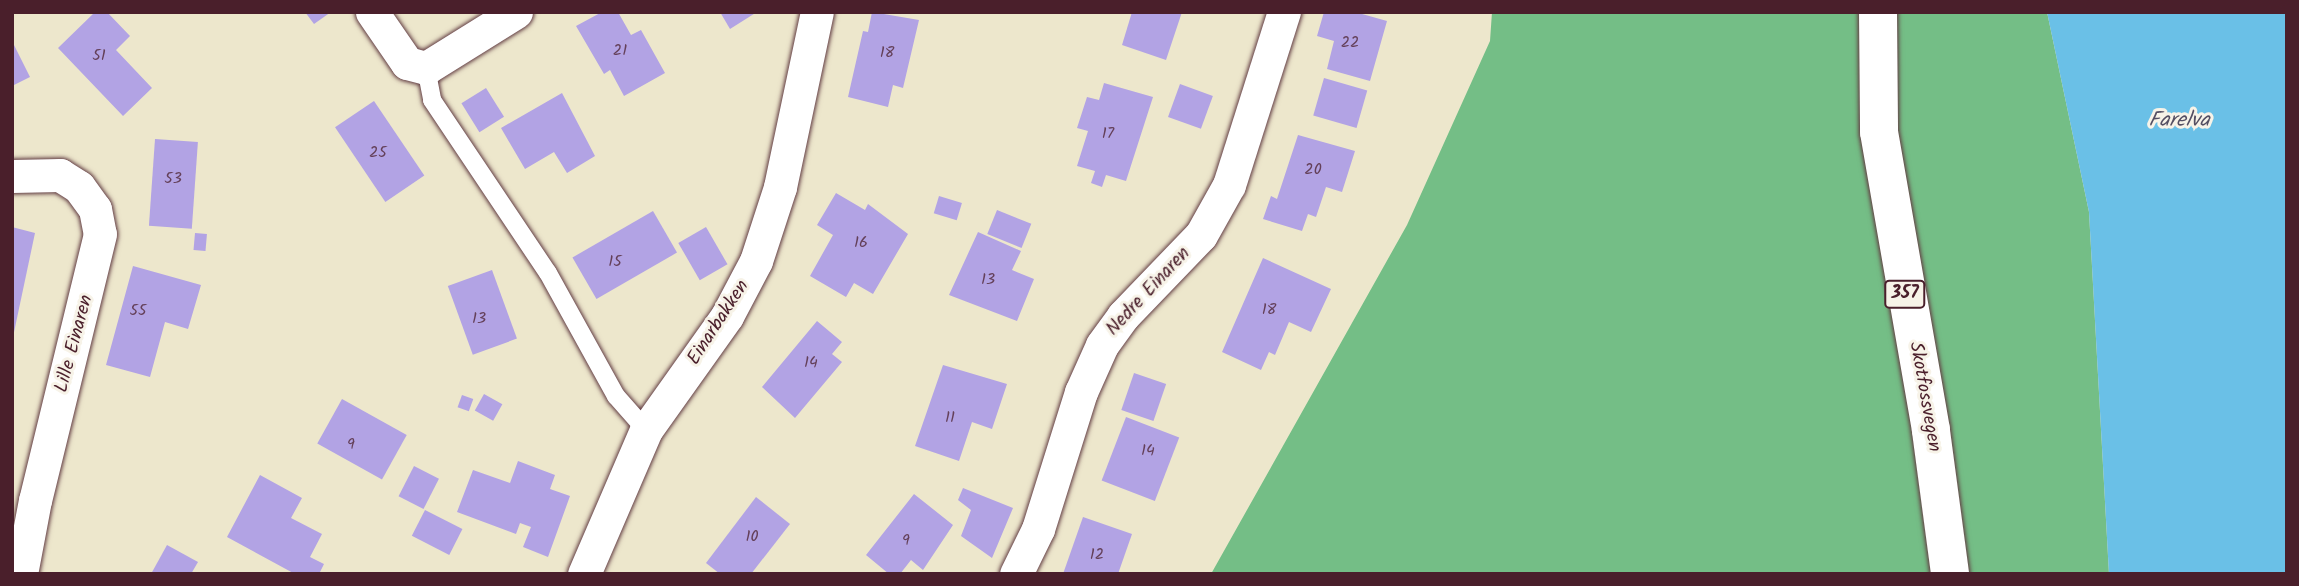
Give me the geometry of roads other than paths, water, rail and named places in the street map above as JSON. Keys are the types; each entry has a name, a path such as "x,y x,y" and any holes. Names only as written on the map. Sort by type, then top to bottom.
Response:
{"main road":[{"name":"Skotfossvegen","path":"1878,12 1879,132 1931,431 1950,574"}],"street":[{"path":"372,12 407,63 426,68 516,12"},
{"name":"Einarbakken","path":"584,574 646,430 727,316 756,261 780,187 817,12"},
{"name":"Nedre Einaren","path":"1016,574 1038,528 1081,392 1102,345 1123,316 1201,235 1229,185 1284,12"},
{"name":"Lille Einaren","path":"12,176 60,175 79,187 94,209 100,234 21,574"}],"lane":[{"path":"426,68 436,107 548,273 616,396 646,430"}],"water":[{"name":"Farelva","path":"2047,12 2287,12 2287,574 2109,574 2089,212"}]}
